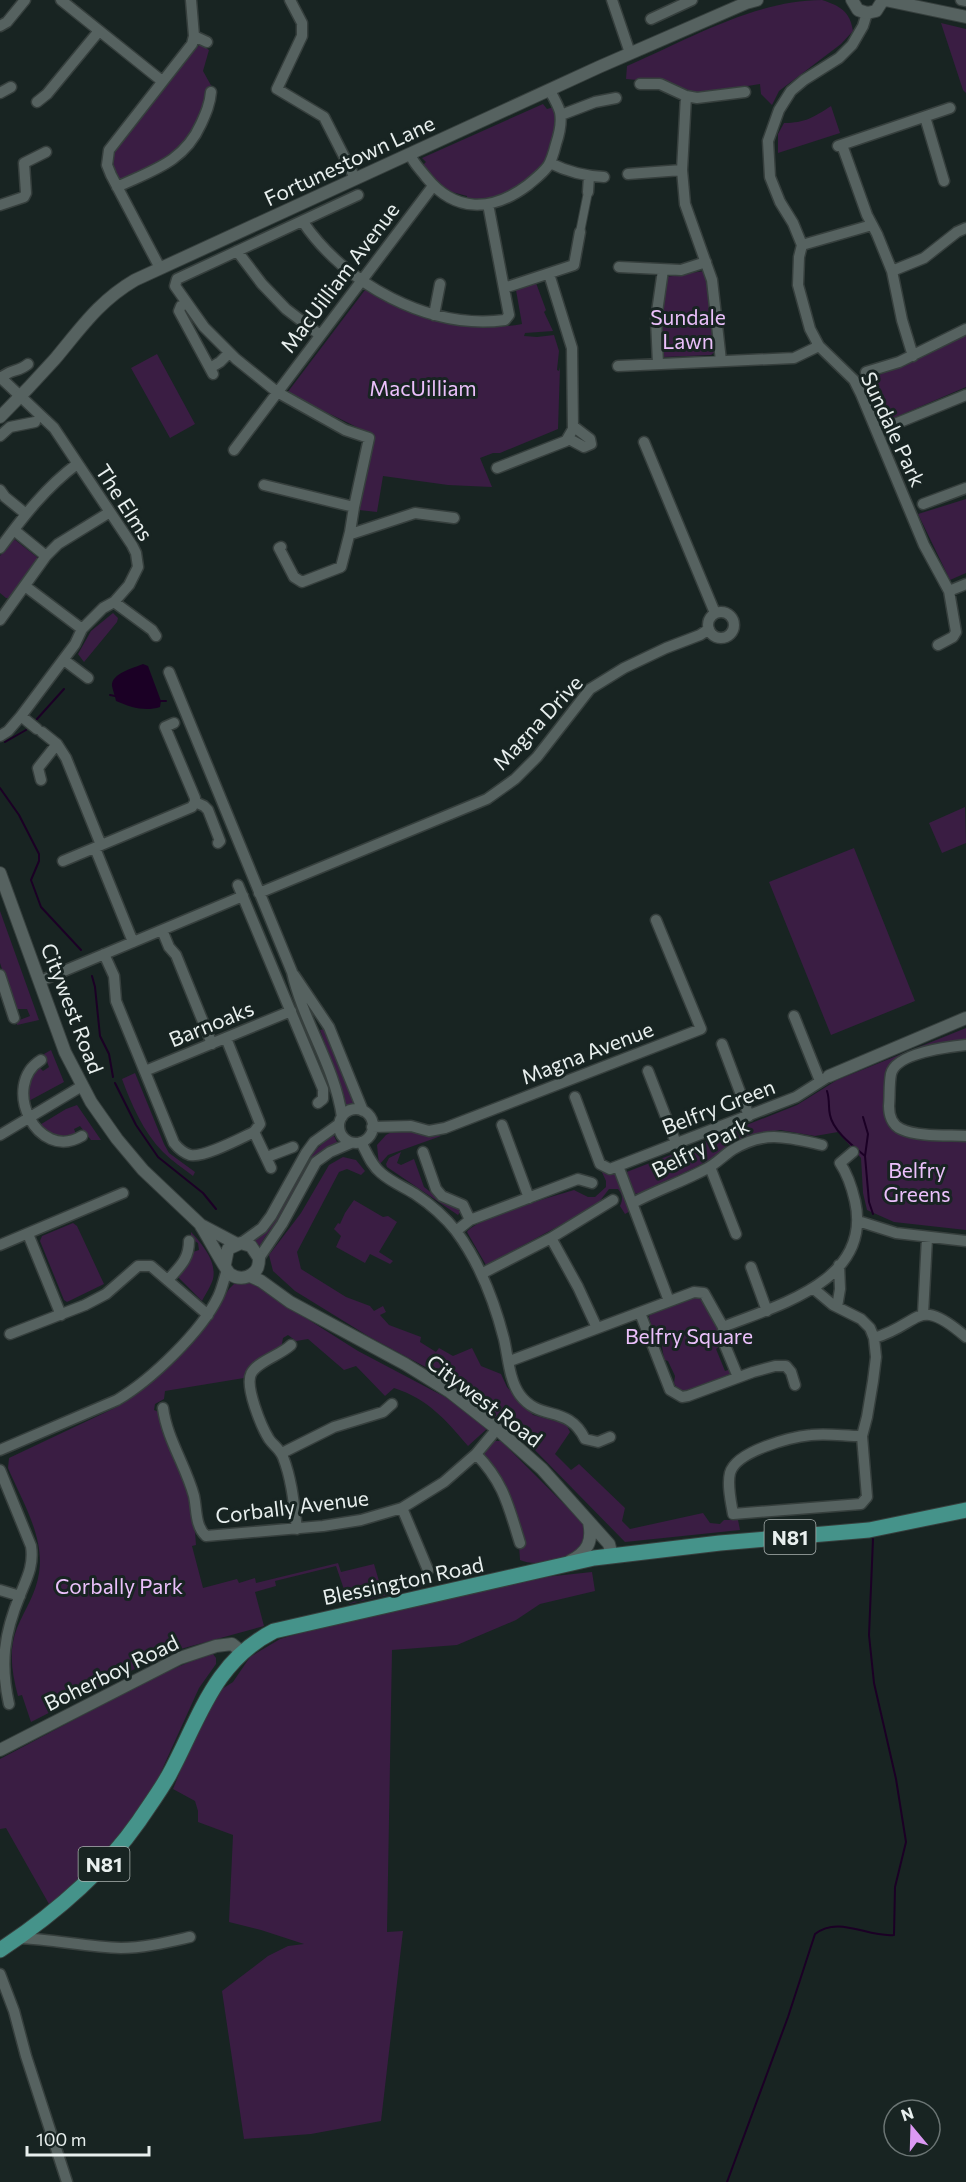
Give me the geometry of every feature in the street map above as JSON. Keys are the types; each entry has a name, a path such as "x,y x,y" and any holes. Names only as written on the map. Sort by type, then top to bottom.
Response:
{"main road":[{"name":"Blessington Road","path":"0,1950 42,1921 89,1881 117,1850 168,1777 209,1693 242,1652 261,1638 286,1627 612,1556 720,1543 868,1530 966,1510"}],"street":[{"path":"0,26 7,22 25,0"},
{"path":"61,0 162,81"},
{"path":"160,268 107,165 109,150 192,44 194,36 191,0"},
{"path":"290,0 302,23 302,36 277,89 324,117 355,178"},
{"path":"612,0 630,53"},
{"path":"651,19 692,0"},
{"name":"Fortunestown Lane","path":"0,417 100,305 118,290 160,268 630,53 757,0"},
{"path":"852,0 858,10 867,13 876,11 884,0 966,17"},
{"path":"961,0 966,1"},
{"name":"Sundale Park","path":"867,13 863,27 852,45 839,58 791,91 773,123 768,141 770,177 780,202 794,223 802,245 798,285 806,316 819,346 854,380 924,545 949,591 956,632 938,645"},
{"path":"37,102 47,94 99,31"},
{"path":"194,36 207,42"},
{"path":"640,84 660,84 686,96 702,98 745,92"},
{"path":"0,93 11,87"},
{"path":"410,154 433,186 447,197 458,202 488,204 504,200 540,176 550,163 558,139 561,115 550,91"},
{"path":"117,188 180,155 191,144 210,104 211,92"},
{"path":"686,96 682,170 685,204 712,280 721,361"},
{"path":"561,115 596,102 616,98"},
{"path":"913,356 902,320 892,271 840,145 950,108"},
{"path":"925,117 944,181"},
{"path":"0,205 24,197 26,193 24,163 46,152"},
{"path":"550,163 568,172 604,177"},
{"path":"628,174 682,170"},
{"path":"504,288 574,265 589,176"},
{"name":"MacUilliam Avenue","path":"234,450 433,186"},
{"path":"281,547 279,548 294,577 302,582 341,567 351,532 369,438 345,430 277,392 229,353 204,327 175,286 177,279 357,195"},
{"path":"303,222 328,254 368,285 403,304 434,315 488,322 505,320 509,315 488,204"},
{"path":"802,245 872,225"},
{"path":"892,271 924,258 957,232 966,228"},
{"path":"237,251 262,284 286,309 320,335"},
{"path":"619,267 681,270 706,262"},
{"path":"658,364 656,319 663,270"},
{"path":"549,274 572,348 573,426 569,439"},
{"path":"434,315 440,284"},
{"path":"187,303 181,306 180,310 212,371 229,353"},
{"path":"867,372 913,356 966,329"},
{"path":"618,366 794,358 819,346"},
{"path":"0,378 9,371 24,368 28,364"},
{"name":"The Elms","path":"0,378 54,428 132,545 138,561 135,576 114,602 103,608 82,629 64,660 21,716 8,731 0,736"},
{"path":"890,426 966,395"},
{"path":"0,436 10,427 35,422"},
{"path":"569,439 584,447 591,444 590,439 573,426"},
{"path":"497,468 569,439"},
{"path":"644,442 715,613"},
{"path":"0,548 56,480 77,464"},
{"path":"264,485 354,507"},
{"path":"924,504 966,488"},
{"path":"0,490 26,514"},
{"path":"0,620 46,556 69,536 87,528 110,513"},
{"path":"351,532 354,533 415,513 454,518"},
{"path":"14,530 46,556"},
{"path":"949,591 966,584"},
{"path":"25,586 82,629"},
{"path":"0,599 10,606"},
{"path":"114,602 152,630 156,636"},
{"path":"724,612 731,617 733,629 723,638 714,636 708,629 709,618 715,613 724,612"},
{"name":"Magna Drive","path":"259,893 487,799 515,779 537,758 590,689 624,668 700,635 708,629"},
{"path":"64,660 88,678"},
{"path":"169,672 331,1073 340,1120 340,1133 356,1142 380,1172 417,1195 440,1213 456,1231 483,1273 499,1319 513,1381 520,1395 530,1405 544,1412 570,1419 580,1429 585,1439 598,1442 610,1437"},
{"path":"21,716 57,744 66,758 133,942"},
{"path":"63,861 192,807 195,798 165,727 174,723"},
{"path":"41,780 38,768 57,744"},
{"path":"195,802 208,810 220,841 218,843"},
{"name":"Citywest Road","path":"0,873 65,1052 82,1086 102,1119 134,1160 201,1225 226,1267"},
{"path":"238,885 323,1089 323,1099 318,1102"},
{"path":"40,981 243,896"},
{"name":"Magna Avenue","path":"372,1127 411,1126 429,1131 445,1128 701,1029 656,920"},
{"path":"162,930 169,947 176,955 212,1044"},
{"path":"104,954 114,976 116,1001 174,1143 190,1155 202,1153 254,1132 260,1124 226,1038"},
{"path":"219,1295 244,1277 254,1273 259,1260 316,1162 330,1152 369,1136 372,1127 370,1118 363,1111 329,1028 292,972"},
{"path":"0,977 14,1018"},
{"name":"Barnoaks","path":"145,1071 291,1011"},
{"path":"794,1016 824,1079 966,1018"},
{"path":"722,1044 749,1116"},
{"path":"966,1045 938,1047 897,1065 891,1072 889,1111 892,1122 900,1129 966,1136"},
{"path":"41,1060 28,1070 24,1081 21,1099 29,1118 38,1132 54,1140 65,1142 82,1136"},
{"path":"648,1071 676,1143"},
{"name":"Belfry Green","path":"618,1166 796,1097 824,1079"},
{"path":"0,1135 82,1086"},
{"path":"575,1097 600,1164 610,1169 618,1166 669,1301"},
{"path":"0,1450 117,1400 132,1391 180,1347 208,1315 219,1295 226,1267 224,1259 228,1250 262,1228 314,1142 354,1110 363,1111"},
{"path":"502,1125 529,1198"},
{"path":"254,1132 269,1163 292,1147"},
{"name":"Belfry Park","path":"633,1203 710,1167 731,1151 748,1142 768,1136 783,1136 822,1145"},
{"path":"423,1152 436,1189 442,1196 463,1204 470,1220"},
{"path":"723,1327 767,1311 814,1289 845,1259 858,1221 847,1172 840,1163 853,1152"},
{"path":"710,1167 736,1234"},
{"path":"456,1231 470,1220 578,1179 592,1183"},
{"path":"0,1245 123,1193"},
{"path":"483,1273 551,1238 613,1200"},
{"path":"858,1221 892,1233 966,1241"},
{"name":"Citywest Road","path":"201,1225 239,1243"},
{"path":"28,1234 61,1315"},
{"path":"551,1238 597,1328"},
{"path":"923,1314 927,1238"},
{"path":"168,1280 185,1262 189,1252 189,1241"},
{"path":"239,1243 255,1249 259,1260"},
{"name":"Citywest Road","path":"259,1260 280,1294"},
{"path":"837,1307 840,1289 839,1265"},
{"path":"10,1334 61,1315 106,1294 138,1266 151,1266 208,1315"},
{"path":"226,1267 244,1277"},
{"path":"751,1267 767,1311"},
{"name":"Citywest Road","path":"244,1277 261,1281 312,1314 431,1379 497,1429 542,1469 609,1544 612,1556"},
{"path":"814,1289 837,1307 861,1319 874,1338 876,1357 873,1382 862,1436 867,1497 861,1504 733,1514 730,1472 740,1459 758,1449 812,1435 862,1436"},
{"path":"510,1361 694,1292 704,1293 723,1327 724,1342 738,1377"},
{"path":"640,1312 670,1390 676,1395 688,1396 775,1366 786,1366 791,1371 795,1385"},
{"path":"874,1338 923,1314 933,1314 966,1337"},
{"path":"291,1345 285,1351 256,1366 249,1380 263,1425 269,1438 282,1453 289,1475 297,1529"},
{"path":"282,1453 334,1426 383,1412 392,1404"},
{"name":"Corbally Avenue","path":"163,1408 175,1450 193,1494 200,1531 206,1536 297,1529 360,1520 402,1508 444,1482 476,1454 497,1429"},
{"path":"476,1454 499,1482 507,1498 520,1543"},
{"path":"0,1470 31,1546 33,1559 0,1655 1,1678 9,1704"},
{"path":"402,1508 428,1570"},
{"path":"558,1566 574,1559 588,1547 592,1536 589,1521"},
{"path":"0,1590 20,1596"},
{"name":"Boherboy Road","path":"0,1750 180,1658 216,1646 233,1644 242,1652"},
{"path":"18,1938 123,1948 190,1937"},
{"path":"0,1974 14,2011 26,2056 67,2182"}],"green space":[{"path":"822,0 847,14 853,31 841,44 779,91 772,105 761,94 760,84 698,94 671,83 626,79 627,66 722,23 772,7"},
{"path":"941,23 966,29 966,93 963,90"},
{"path":"200,44 209,50 203,71 213,89 192,136 176,153 120,180 113,163 116,145"},
{"path":"543,104 547,109 554,107 555,127 552,145 545,161 521,185 487,198 467,200 467,196 452,192 451,194 442,188 422,166 426,162 422,158"},
{"path":"831,106 840,133 778,153 778,134 784,123 809,119"},
{"name":"Sundale Lawn","path":"704,271 711,300 717,350 711,355 663,357 661,333 664,281 666,277"},
{"name":"MacUilliam","path":"536,283 546,310 544,312 553,331 525,333 524,336 554,335 559,351 557,370 559,371 560,367 558,429 500,453 480,458 492,487 448,485 383,476 377,512 359,510 375,436 287,393 365,290 420,316 458,324 497,327 522,324 516,290"},
{"path":"966,333 966,387 882,423 876,405 863,383"},
{"path":"157,354 195,424 170,438 131,368"},
{"path":"966,499 966,573 950,580 918,514"},
{"path":"14,539 38,558 11,598 6,598 0,593 0,556"},
{"path":"113,613 118,618 117,622 84,662 78,654 91,631"},
{"path":"965,807 966,843 942,853 929,823"},
{"path":"854,848 915,1001 831,1035 769,882"},
{"path":"0,911 39,1020 17,1025 17,1021 30,1016 27,1009 15,1009 0,963"},
{"name":"Belfry Greens","path":"966,1028 966,1041 899,1058 886,1117 895,1132 966,1141 966,1230 894,1222 867,1210 863,1193 861,1158 838,1132 815,1136 780,1130 754,1135 734,1143 708,1161 642,1193 632,1194 632,1210 625,1214 620,1206 622,1197 620,1191 609,1189 596,1206 486,1265 467,1232 473,1226 500,1214 574,1190 588,1197 595,1197 606,1187 601,1170 624,1173 681,1151 797,1105 837,1080"},
{"path":"324,1029 355,1105 344,1107 345,1098 320,1030"},
{"path":"51,1050 64,1082 25,1103 25,1089 38,1066 43,1071 49,1067 44,1054"},
{"path":"135,1073 169,1153 195,1172 193,1176 163,1152 139,1118 122,1079"},
{"path":"77,1105 101,1140 91,1140 80,1126 74,1129 76,1134 66,1137 38,1126 66,1109"},
{"path":"393,1131 441,1136 388,1155 379,1165 377,1145"},
{"path":"333,1134 338,1144 319,1155 312,1164 284,1212 260,1246 251,1240 272,1221 310,1157"},
{"path":"401,1152 397,1163 401,1165 414,1159 424,1187 446,1204 462,1210 458,1215 387,1167 389,1158"},
{"path":"343,1157 356,1160 365,1171 361,1175 347,1169 339,1172 297,1252 301,1269 346,1297 370,1306 374,1311 383,1306 386,1312 380,1315 389,1325 421,1337 420,1342 436,1352 439,1348 453,1356 472,1348 481,1366 501,1374 507,1387 533,1415 566,1424 570,1432 555,1454 571,1470 579,1464 625,1508 622,1521 630,1529 703,1513 710,1523 720,1524 724,1520 738,1520 740,1530 625,1542 527,1442 444,1377 368,1336 295,1291 273,1271 269,1255 301,1213 329,1165"},
{"path":"354,1200 383,1217 388,1216 397,1222 379,1252 393,1261 390,1264 370,1254 365,1263 336,1247 341,1236 334,1229 338,1223 340,1224"},
{"path":"73,1223 77,1226 104,1284 67,1302 64,1300 40,1241 42,1236"},
{"path":"191,1232 211,1259 214,1272 202,1301 177,1276 188,1264 193,1252 199,1250 198,1243 191,1239"},
{"name":"Corbally Park","path":"252,1279 282,1303 358,1351 445,1397 489,1427 468,1446 427,1404 394,1388 385,1396 356,1366 344,1370 308,1339 296,1341 288,1335 283,1338 281,1349 254,1363 249,1367 244,1378 165,1391 164,1399 155,1404 154,1410 159,1412 187,1494 196,1545 192,1546 203,1588 237,1579 239,1583 255,1578 256,1583 338,1563 341,1572 374,1564 381,1588 420,1583 421,1587 349,1604 336,1566 275,1581 276,1586 255,1592 264,1626 166,1653 31,1722 22,1695 18,1696 12,1654 17,1628 30,1601 39,1573 39,1546 31,1519 8,1468 9,1458 121,1405 149,1383 207,1325 229,1289 237,1281"},
{"name":"Belfry Square","path":"697,1296 704,1299 711,1317 719,1327 721,1345 716,1349 725,1371 731,1369 731,1374 683,1392 678,1390 674,1383 675,1376 668,1361 665,1360 661,1340 653,1331 649,1317 651,1313"},
{"path":"493,1441 501,1441 583,1523 586,1538 580,1553 542,1563 520,1560 519,1545 506,1499 477,1457"},
{"path":"592,1572 595,1591 540,1604 516,1620 457,1645 392,1650 387,1932 403,1931 381,2121 311,2134 244,2139 222,1991 268,1956 288,1946 304,1944 229,1922 233,1835 198,1822 195,1801 173,1789 204,1713 222,1689 233,1682 250,1657 280,1639 339,1622 545,1577"},
{"path":"208,1654 213,1654 216,1664 199,1688 155,1785 102,1855 58,1899 49,1904 6,1828 0,1829 0,1759 157,1676"}],"shaded area":[{"path":"143,664 148,666 161,701 160,707 138,708 116,701 112,686 115,678"}],"waterway":[{"path":"37,719 64,689"},
{"path":"110,695 115,696"},
{"path":"161,701 166,701"},
{"path":"5,742 26,730"},
{"path":"0,788 19,815 39,854 39,861 31,880 41,907 81,950"},
{"path":"92,976 100,1036 109,1054 113,1077"},
{"path":"115,1083 136,1125 158,1157 203,1193 216,1209"},
{"path":"827,1091 830,1115 835,1127 865,1156 869,1202 873,1214"},
{"path":"863,1117 868,1134 865,1156"},
{"path":"727,2182 788,2017 815,1934 824,1929 844,1927 894,1935 895,1887 906,1842 896,1779 874,1683 869,1635 873,1539"}]}
